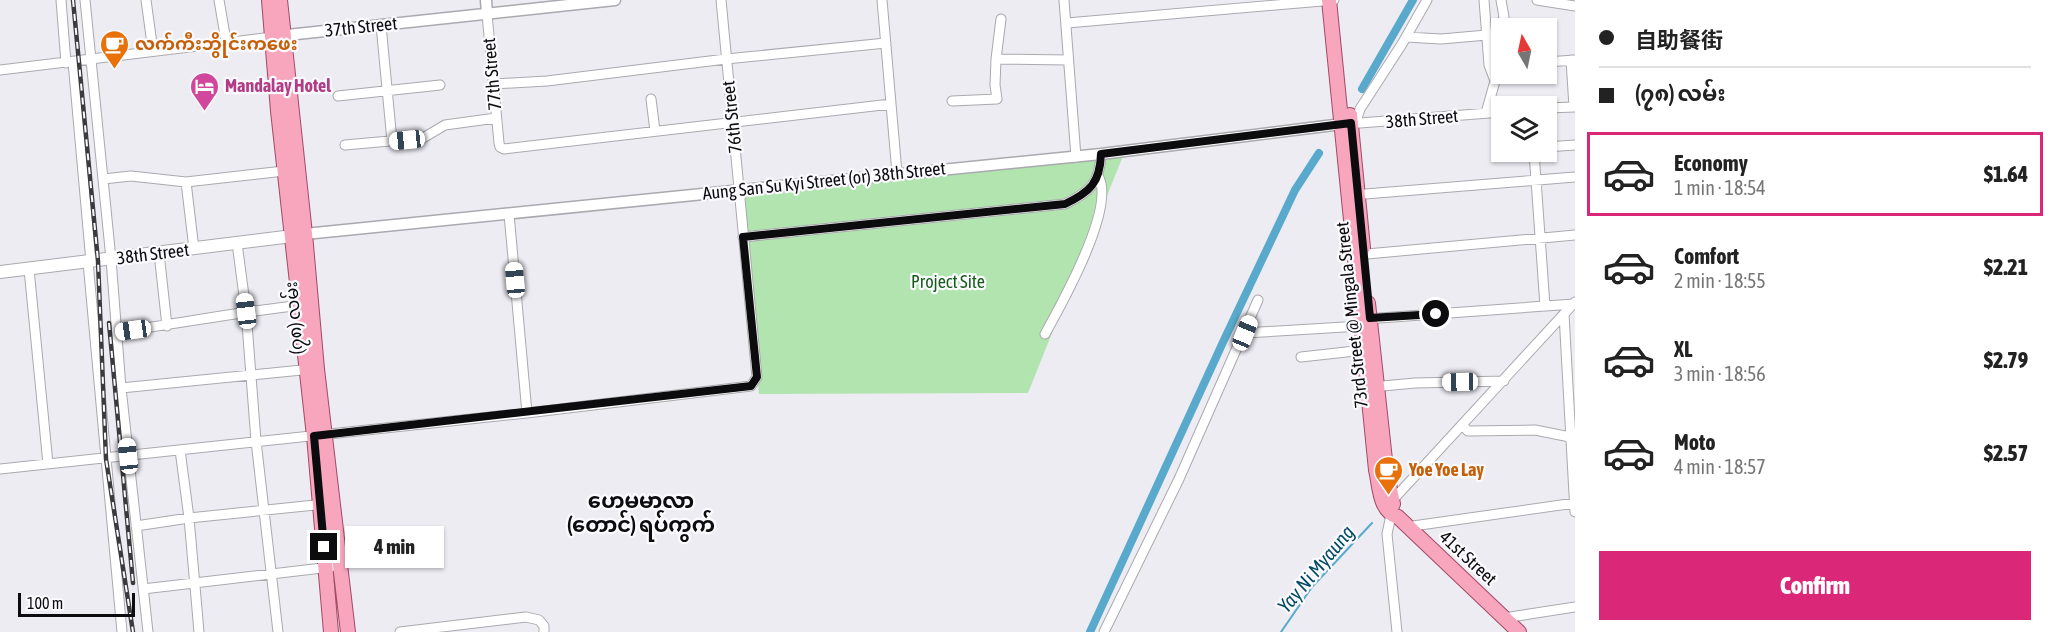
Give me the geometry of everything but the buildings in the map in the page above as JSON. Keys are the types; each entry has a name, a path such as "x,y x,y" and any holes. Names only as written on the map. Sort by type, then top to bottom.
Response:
{"main road":[{"name":"(၇၈) လမ်း","path":"269,0 277,36 327,504 341,567 348,632"},
{"name":"(၇၈) လမ်း","path":"280,0 277,36 284,171 298,235"},
{"name":"73rd Street @ Mingala Street","path":"1329,0 1349,124"},
{"name":"73rd Street @ Mingala Street","path":"1336,0 1349,124 1364,321 1381,469 1394,514"},
{"name":"38th Street","path":"0,272 298,235"},
{"name":"73rd Street @ Mingala Street","path":"1364,321 1364,350 1372,387"},
{"name":"(၇၈) လမ်း","path":"327,504 325,568 331,632"},
{"name":"41st Street","path":"1394,514 1519,632"}],"street":[{"path":"61,0 89,262 122,632"},
{"path":"85,0 111,259 121,388 148,632"},
{"path":"146,0 153,51"},
{"path":"219,0 226,41"},
{"name":"77th Street","path":"486,0 500,147 504,149 655,131"},
{"name":"37th Street","path":"0,70 69,63 226,41 487,14 547,4 615,0"},
{"name":"76th Street","path":"527,413 751,386 757,377 721,0"},
{"path":"882,0 897,173"},
{"path":"1064,0 1076,157"},
{"path":"1067,23 1336,0"},
{"path":"1349,124 1406,37 1427,0"},
{"path":"1484,0 1491,74"},
{"path":"1501,0 1504,18"},
{"path":"1537,0 1575,6"},
{"path":"952,101 997,99 996,59 1001,19"},
{"path":"381,25 392,141"},
{"path":"1406,37 1441,39 1487,35"},
{"path":"494,84 548,81 726,59 886,43"},
{"path":"996,59 1068,60"},
{"path":"1557,61 1573,60 1574,107 1557,108"},
{"path":"1486,113 1494,84"},
{"path":"338,96 440,85"},
{"path":"651,99 655,131 891,104"},
{"name":"38th Street","path":"1349,124 1491,113"},
{"path":"345,145 423,138 433,130 452,123 496,118"},
{"name":"Aung San Su Kyi Street (or) 38th Street","path":"298,235 897,173 1076,157 1349,124"},
{"path":"1557,146 1575,145"},
{"path":"743,237 1065,204 1093,186 1098,176 1101,154"},
{"path":"1534,162 1545,306"},
{"path":"103,179 131,176 186,183 284,171"},
{"path":"1045,334 1074,280 1094,233 1102,181 1098,176"},
{"path":"1353,196 1575,177"},
{"path":"186,183 194,249"},
{"path":"0,469 527,413 509,214"},
{"path":"1359,254 1575,235"},
{"path":"237,243 246,311 256,441 278,632"},
{"path":"159,253 167,326"},
{"path":"29,269 48,464"},
{"path":"1104,632 1144,552 1258,300"},
{"path":"1245,333 1574,304"},
{"path":"1397,632 1387,534 1394,514 1463,426 1574,304"},
{"path":"117,332 167,326 246,311 305,305"},
{"path":"1564,314 1575,512"},
{"path":"1301,357 1364,350"},
{"path":"121,388 312,369"},
{"path":"1372,387 1415,383 1504,381"},
{"path":"1463,426 1468,430 1535,430 1570,437"},
{"path":"180,450 189,518 199,632"},
{"path":"1394,514 1575,503"},
{"path":"136,526 189,518 327,504"},
{"path":"143,589 341,567"},
{"path":"1504,618 1575,607"},
{"path":"400,632 480,627 526,617 539,620 544,626 544,632"}],"green space":[{"name":"Project Site","path":"1125,151 1028,393 759,394 740,190"}],"waterway":[{"path":"1362,89 1413,0"},
{"path":"1090,632 1295,190 1319,153"},
{"name":"Yay Ni Myaung","path":"1281,632 1312,587 1372,523"}],"railway":[{"path":"73,0 98,261 106,459 133,632"},
{"path":"109,323 133,583"}],"place":[{"name":"လက်ကီးဘွိုင်းကဖေး","path":"114,70"},
{"name":"Mandalay Hotel","path":"204,112"},
{"name":"Yoe Yoe Lay","path":"1388,496"}],"district":[{"name":"ဟေမမာလာ (တောင်) ရပ်ကွက်","path":"641,513"}],"route":[{"path":"324,547 314,436 751,386 757,377 743,237 1065,204 1093,186 1101,164 1101,154 1351,123 1370,318 1436,314"}]}
